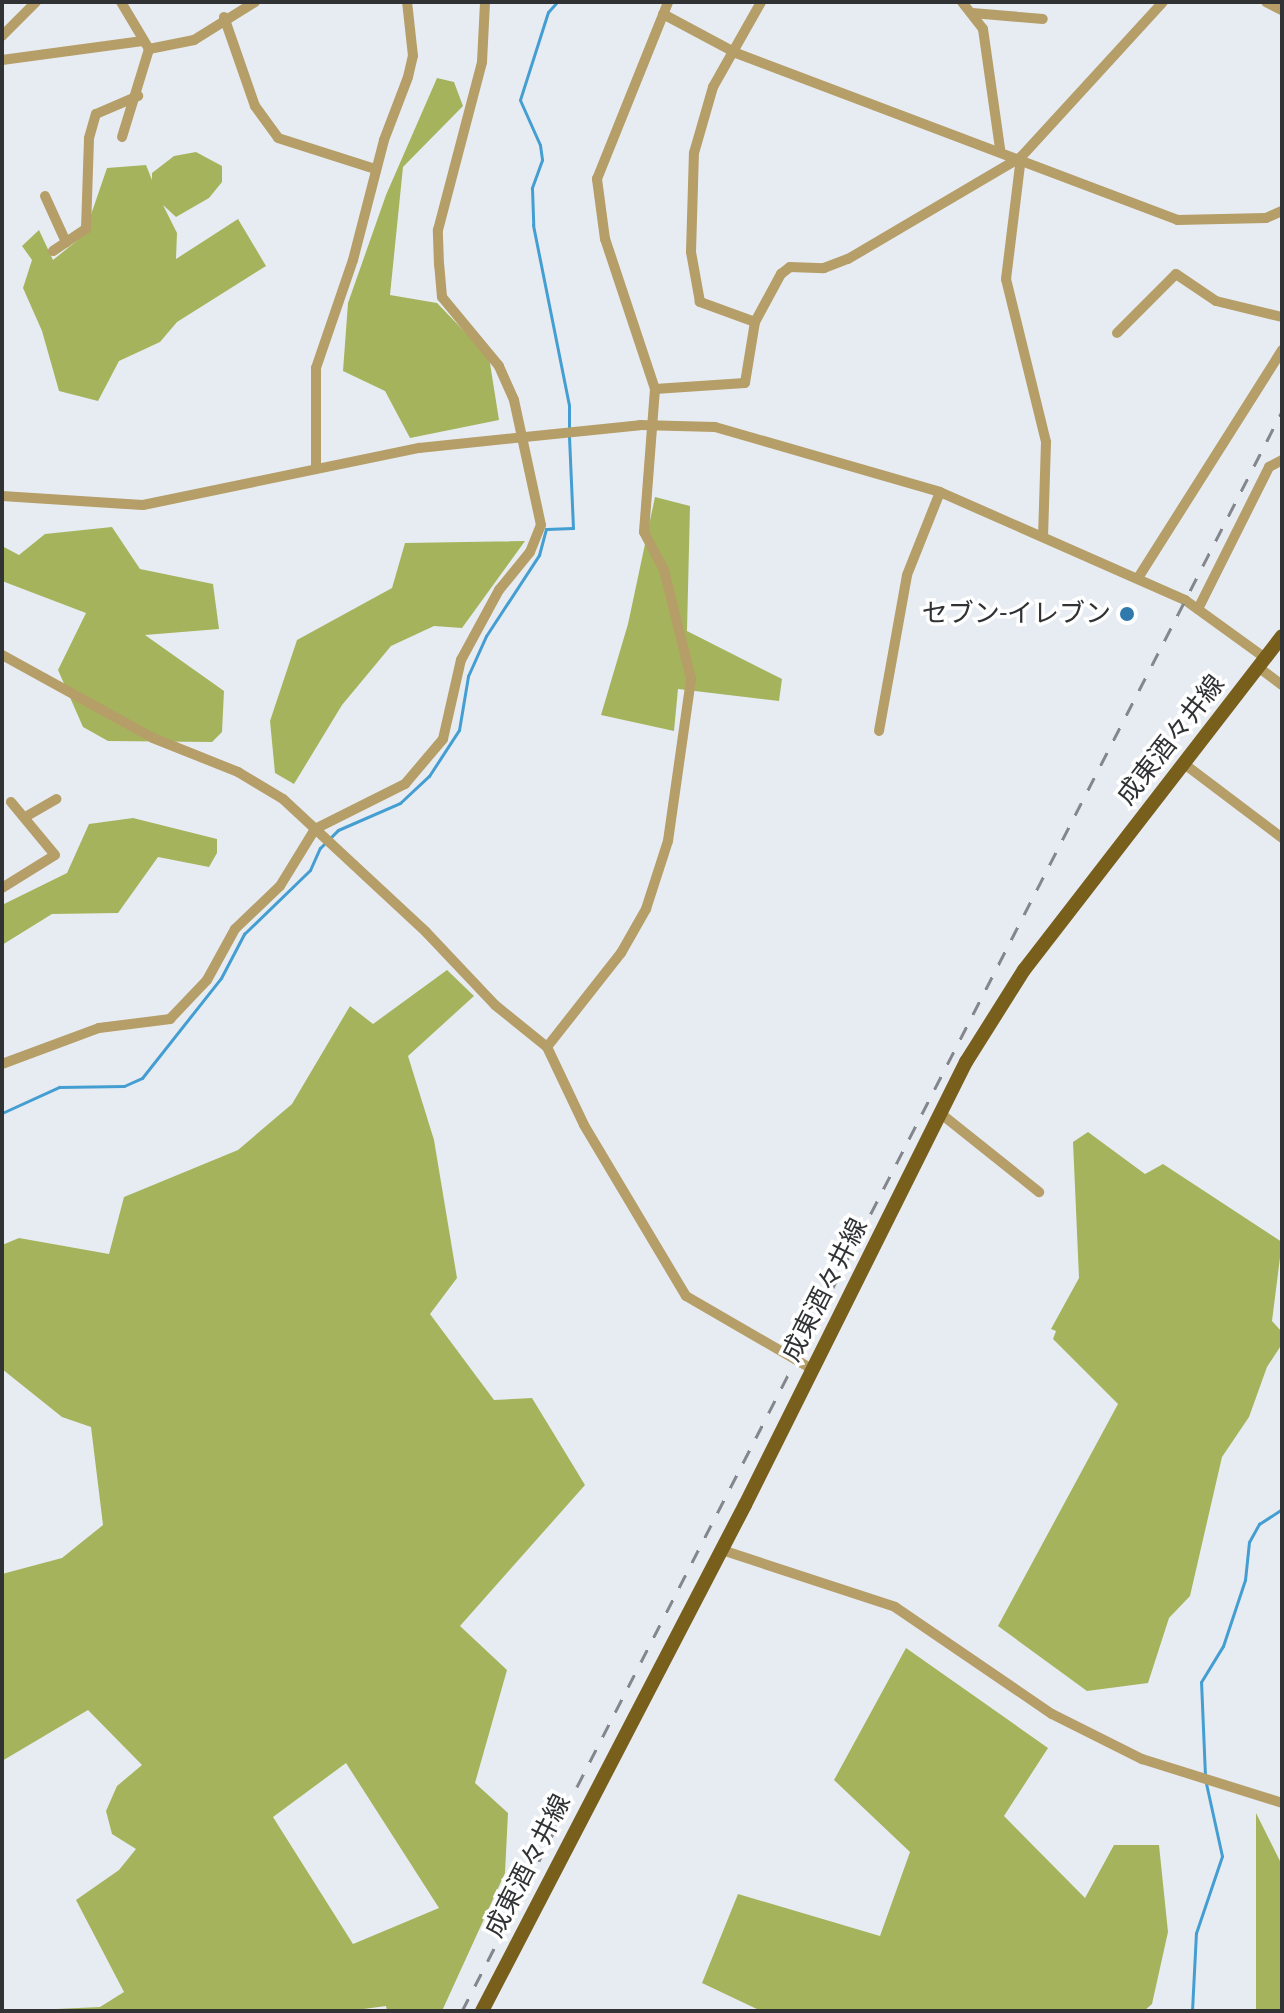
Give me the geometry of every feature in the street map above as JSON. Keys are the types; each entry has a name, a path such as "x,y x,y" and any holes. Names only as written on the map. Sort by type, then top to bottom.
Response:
{"main road":[{"name":"成東酒々井線","path":"482,2011 630,1718 722,1550 940,1113 1024,970 1282,636"}],"street":[{"path":"2,36 36,2"},
{"path":"121,2 146,45 138,96 122,137"},
{"path":"2,60 194,40 224,17 255,2"},
{"path":"316,468 316,368 353,260 375,169 413,56 407,2"},
{"path":"2,1064 99,1028 170,1019 207,980 235,929 280,886 315,829 405,784 443,739 461,660 499,590 530,552 541,525 523,434 499,366 442,297 439,265 438,230 482,62 485,2"},
{"path":"547,1047 621,953 646,909 668,841 691,679 664,570 644,532 656,424 655,389 605,239 597,179 668,2"},
{"path":"755,322 700,302 691,252 694,153 713,87 736,53 761,2"},
{"path":"962,2 983,29 990,57 1000,149"},
{"path":"655,389 745,383 755,322 781,274 790,267 824,268 848,259 1021,157 1163,2"},
{"path":"1266,2 1282,10"},
{"path":"972,13 1043,19"},
{"path":"663,14 736,53 1000,149 1177,220 1266,218 1282,211"},
{"path":"224,17 255,106 270,131 300,148 375,169"},
{"path":"53,251 86,229 90,213 89,138 96,114 138,96"},
{"path":"1021,157 1006,279 1046,442 1043,536"},
{"path":"45,196 66,242"},
{"path":"1117,333 1176,274 1216,301 1282,317"},
{"path":"1138,578 1282,350"},
{"path":"2,496 143,505 316,468 523,434 656,424 715,427 940,492 1138,578 1198,609 1262,662 1282,685"},
{"path":"1198,609 1269,467 1282,460"},
{"path":"879,731 907,575 940,492"},
{"path":"2,655 153,738 238,772 283,799 495,1005 547,1047 584,1125 686,1296 812,1369"},
{"path":"1183,763 1282,838"},
{"path":"27,816 56,799"},
{"path":"2,888 55,855 27,816 11,802"},
{"path":"940,1113 1039,1192"},
{"path":"722,1550 895,1607 1065,1720 1142,1759 1282,1803"}],"green space":[{"path":"437,78 454,82 463,106 403,167 390,295 437,303 489,357 499,420 410,438 385,391 343,371 348,303 386,195"},
{"path":"196,152 222,166 222,182 209,198 176,217 163,205 177,233 176,259 238,219 266,266 177,322 160,342 119,361 98,401 59,391 42,331 23,288 32,260 22,246 39,230 53,260 84,235 107,168 146,165 152,180 152,173 174,156"},
{"path":"655,497 690,506 687,631 782,679 779,701 678,689 674,731 601,715 628,624"},
{"path":"112,527 140,569 213,584 219,629 145,635 224,691 222,732 212,742 108,741 83,727 58,670 86,613 2,581 2,546 19,555 45,534"},
{"path":"525,541 462,628 434,626 391,646 342,705 294,784 275,773 270,721 297,640 392,588 405,543"},
{"path":"133,818 217,839 217,853 209,867 158,857 118,913 52,914 2,945 2,905 67,873 89,824"},
{"path":"447,970 474,996 408,1056 434,1140 457,1278 430,1314 494,1400 532,1398 585,1485 460,1626 507,1670 475,1783 508,1813 505,1873 442,2011 387,2011 386,2006 349,2011 12,2011 100,2007 124,1992 76,1900 119,1870 136,1849 112,1834 106,1811 117,1786 142,1765 88,1710 2,1761 2,1574 62,1558 103,1525 91,1427 62,1417 2,1369 2,1245 19,1238 109,1254 124,1197 238,1150 292,1104 350,1006 373,1024","holes":["346,1763 439,1908 353,1944 273,1817"]},
{"path":"1088,1132 1145,1174 1163,1164 1282,1242 1272,1321 1282,1332 1282,1344 1267,1367 1249,1417 1222,1457 1190,1596 1169,1618 1148,1683 1087,1691 998,1626 1118,1404 1053,1339 1056,1331 1051,1329 1079,1278 1073,1142"},
{"path":"906,1648 1048,1748 1004,1816 1085,1898 1114,1845 1159,1845 1168,1932 1152,2004 1144,2011 761,2011 702,1983 738,1894 880,1936 910,1852 834,1780"},
{"path":"1256,1813 1282,1865 1282,2011 1256,2011"}],"waterway":[{"path":"557,2 548,12 520,100 540,145 542,160 532,188 533,225 569,405 569,429"},
{"path":"2,1113 59,1087 124,1086 142,1078 221,978 244,934 310,870 320,848 338,830 400,803 429,776 459,730 468,676 486,636 539,555 546,529 573,528 569,437"},
{"path":"1205,1776 1201,1682 1223,1646 1245,1580 1249,1542 1259,1524 1282,1509"},
{"path":"1192,2011 1196,1933 1222,1856 1206,1783"}],"railway":[{"path":"462,2011 1282,411"}],"place":[{"name":"セブン-イレブン","path":"1127,614"}]}
